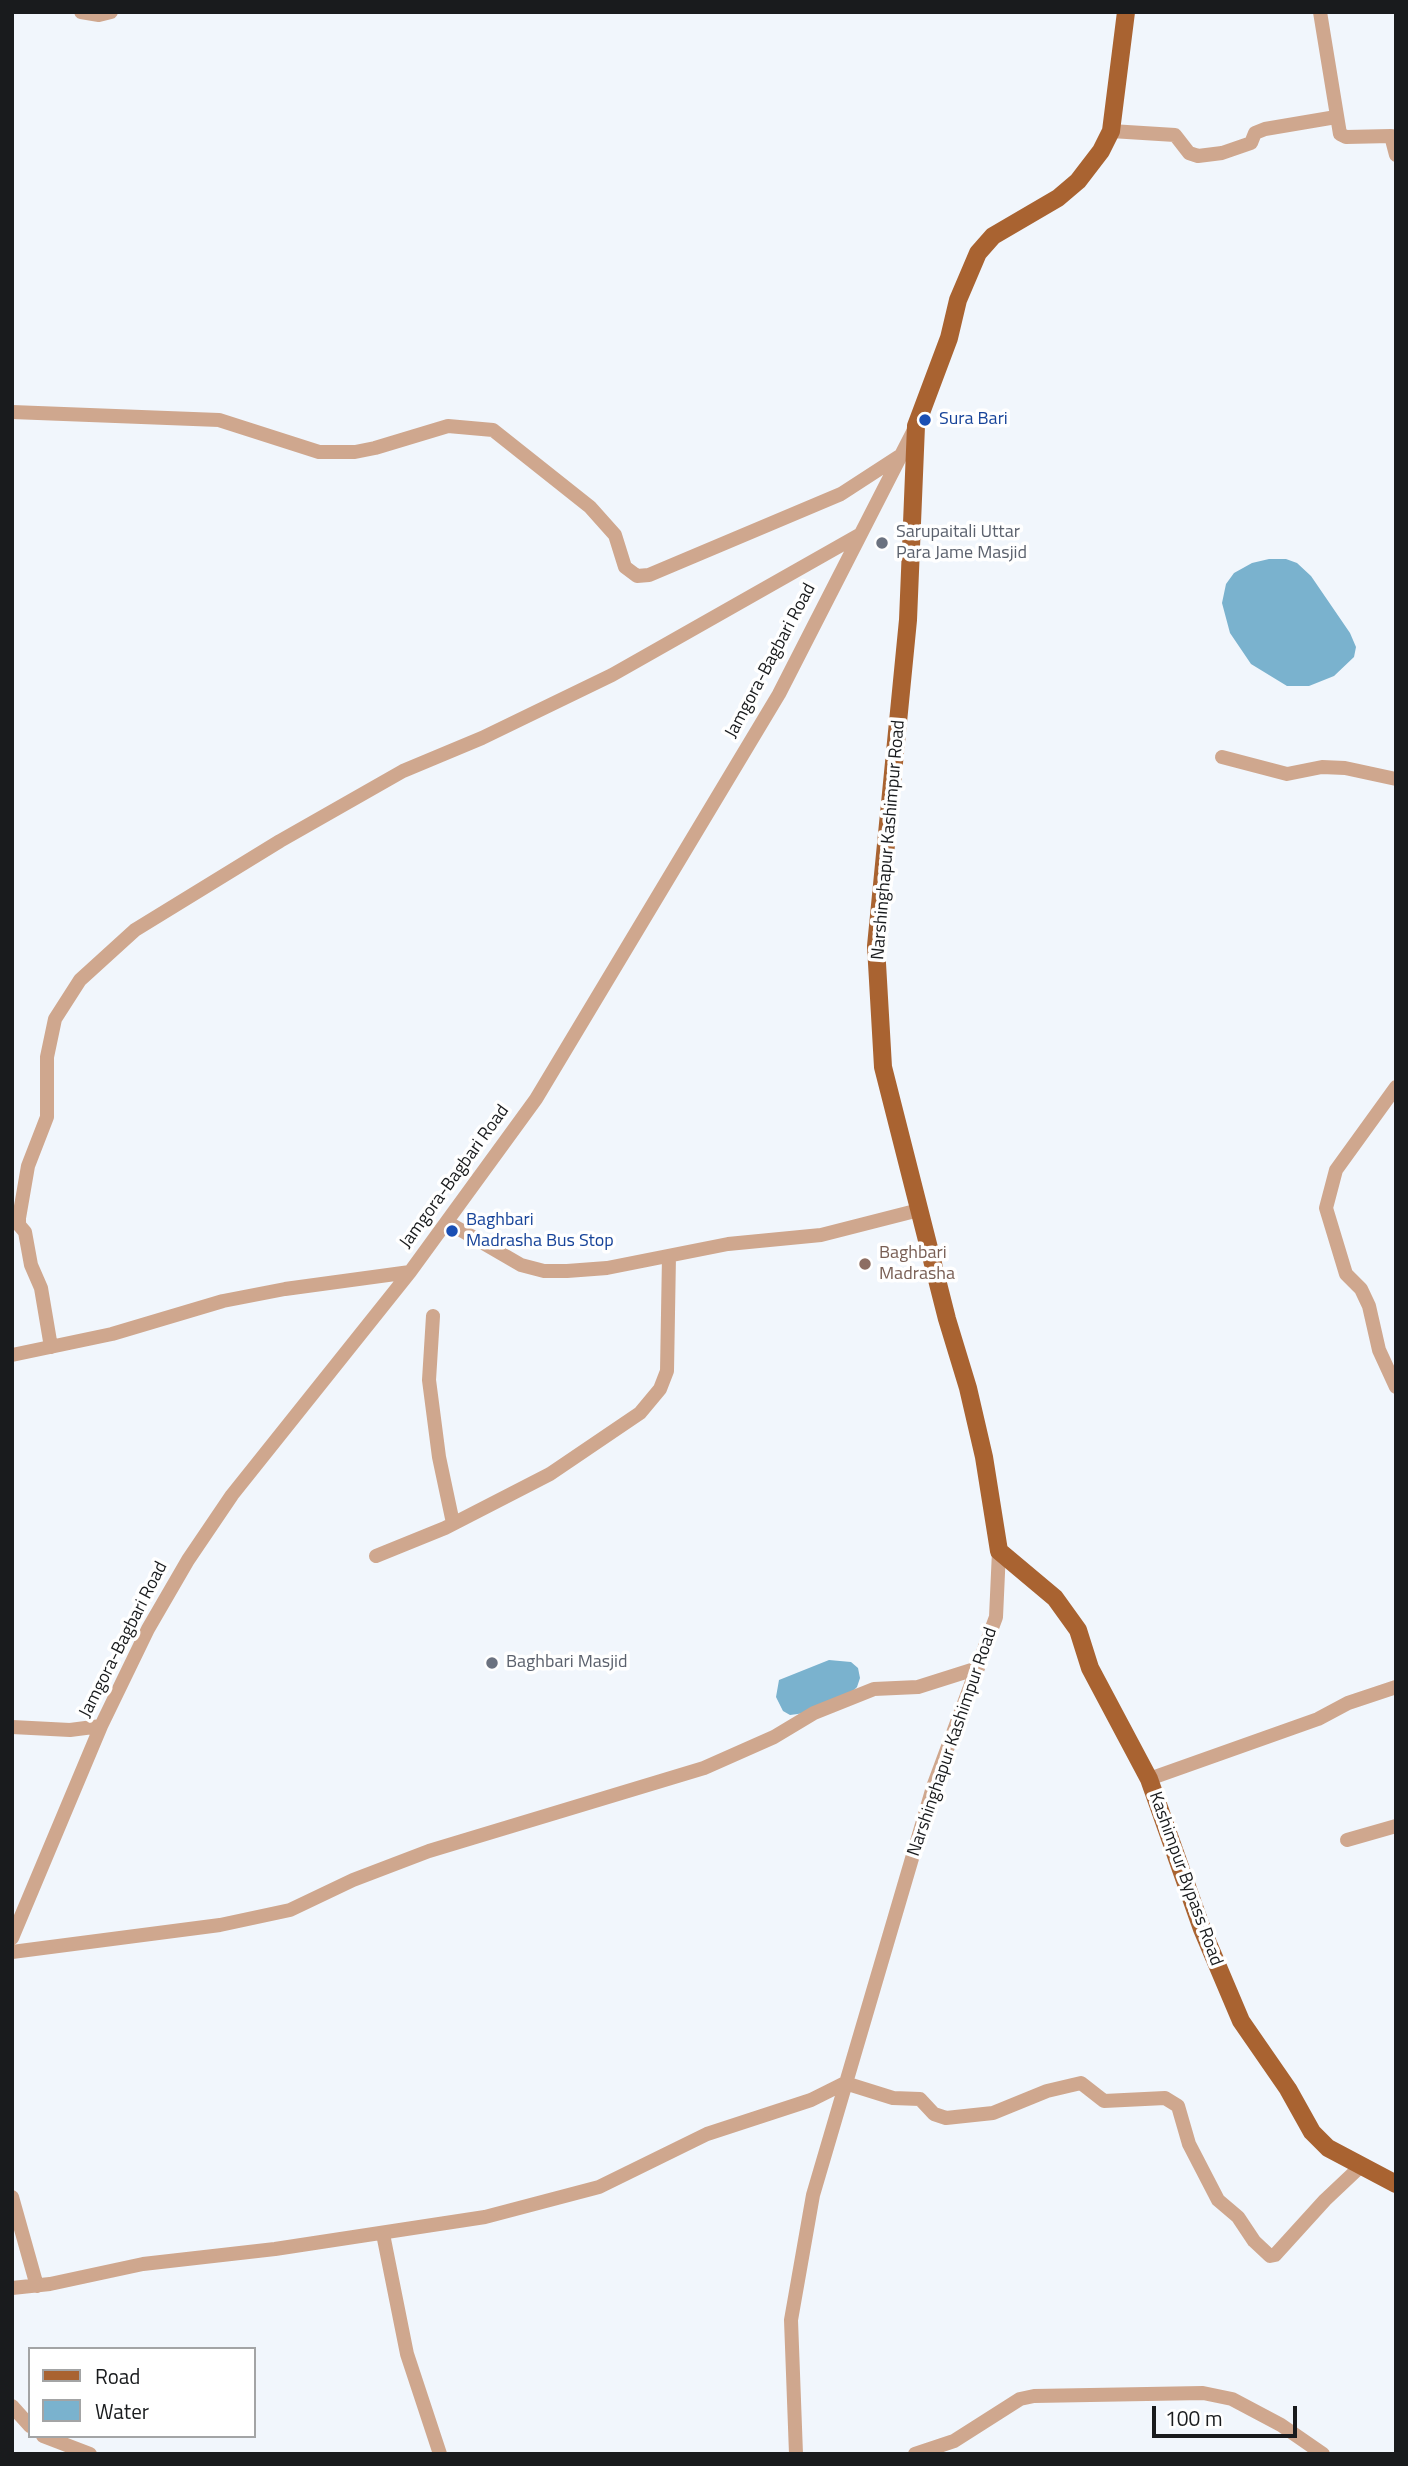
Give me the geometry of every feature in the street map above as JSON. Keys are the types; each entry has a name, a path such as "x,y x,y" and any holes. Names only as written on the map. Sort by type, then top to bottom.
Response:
{"main road":[{"name":"Narshinghapur Kashimpur Road","path":"999,1552 984,1457 968,1388 883,1067 876,946 908,620 916,426 949,338 958,300 978,253 993,236 1035,212 1078,181 1101,150 1111,131 1126,12"},
{"name":"Kashimpur Bypass Road","path":"999,1552 1032,1577 1068,1613 1081,1639 1090,1668 1149,1779 1202,1929 1241,2021 1288,2089 1312,2132 1328,2148 1396,2184"}],"street":[{"path":"81,12 99,15 111,12"},
{"path":"1320,12 1336,117 1342,136 1393,137 1396,155"},
{"path":"1111,131 1175,135 1189,153 1198,156 1222,153 1251,143 1257,131 1336,117"},
{"path":"12,412 219,420 319,452 355,452 448,426 493,430 590,507 615,535 625,568 637,576 649,575 841,495 898,457"},
{"name":"Jamgora-Bagbari Road","path":"12,1938 101,1726 148,1629 188,1560 233,1495 410,1272 537,1099 779,694 916,426"},
{"path":"51,1347 41,1288 31,1265 25,1232 19,1225 19,1218 28,1166 47,1117 47,1057 55,1019 80,980 135,930 279,841 403,771 482,738 612,675 860,535"},
{"path":"1222,757 1287,775 1322,767 1345,768 1396,779"},
{"path":"1396,1087 1336,1170 1326,1208 1346,1274 1361,1289 1369,1306 1380,1350 1396,1387"},
{"path":"447,1222 512,1261 544,1271 607,1268 729,1244 821,1235 919,1210"},
{"path":"376,1556 453,1523 550,1474 640,1413 653,1398 667,1371 668,1256"},
{"path":"12,1355 112,1334 223,1301 285,1289 410,1272"},
{"path":"433,1316 429,1380 439,1457 453,1523"},
{"name":"Narshinghapur Kashimpur Road","path":"796,2454 791,2320 813,2195 933,1787 996,1617 999,1552"},
{"path":"12,1952 220,1925 290,1910 429,1851 704,1768 774,1737 814,1713 874,1689 918,1687 978,1668"},
{"path":"1149,1779 1318,1719 1348,1703 1396,1687"},
{"path":"12,1727 70,1730 101,1726"},
{"path":"1347,1840 1396,1826"},
{"path":"12,2288 37,2286 197,2256 275,2249 485,2217 599,2187 707,2134 811,2100 845,2083 893,2098 920,2099 934,2114 946,2118 993,2113 1047,2091 1082,2083 1104,2101 1165,2098 1178,2106 1189,2144 1218,2200 1238,2217 1254,2241 1270,2256 1275,2255 1325,2200 1361,2166"},
{"path":"12,2197 37,2286"},
{"path":"383,2234 407,2354 440,2454"},
{"path":"915,2454 954,2441 1020,2399 1034,2396 1203,2393 1232,2399 1281,2425 1323,2454"},
{"path":"12,2406 28,2424"},
{"path":"46,2438 67,2451 90,2454"}],"water":[{"path":"1286,559 1297,563 1311,576 1350,633 1356,647 1354,657 1334,676 1309,686 1287,686 1251,664 1230,633 1222,603 1226,584 1234,573 1252,563"},
{"path":"829,1660 851,1662 858,1668 860,1678 857,1687 849,1695 805,1713 790,1715 783,1711 776,1697 779,1680"}],"place":[{"name":"Sura Bari","path":"925,420"},
{"name":"Sarupaitali Uttar Para Jame Masjid","path":"882,543"},
{"name":"Baghbari Madrasha Bus Stop","path":"452,1231"},
{"name":"Baghbari Madrasha","path":"865,1264"},
{"name":"Baghbari Masjid","path":"492,1663"}]}
